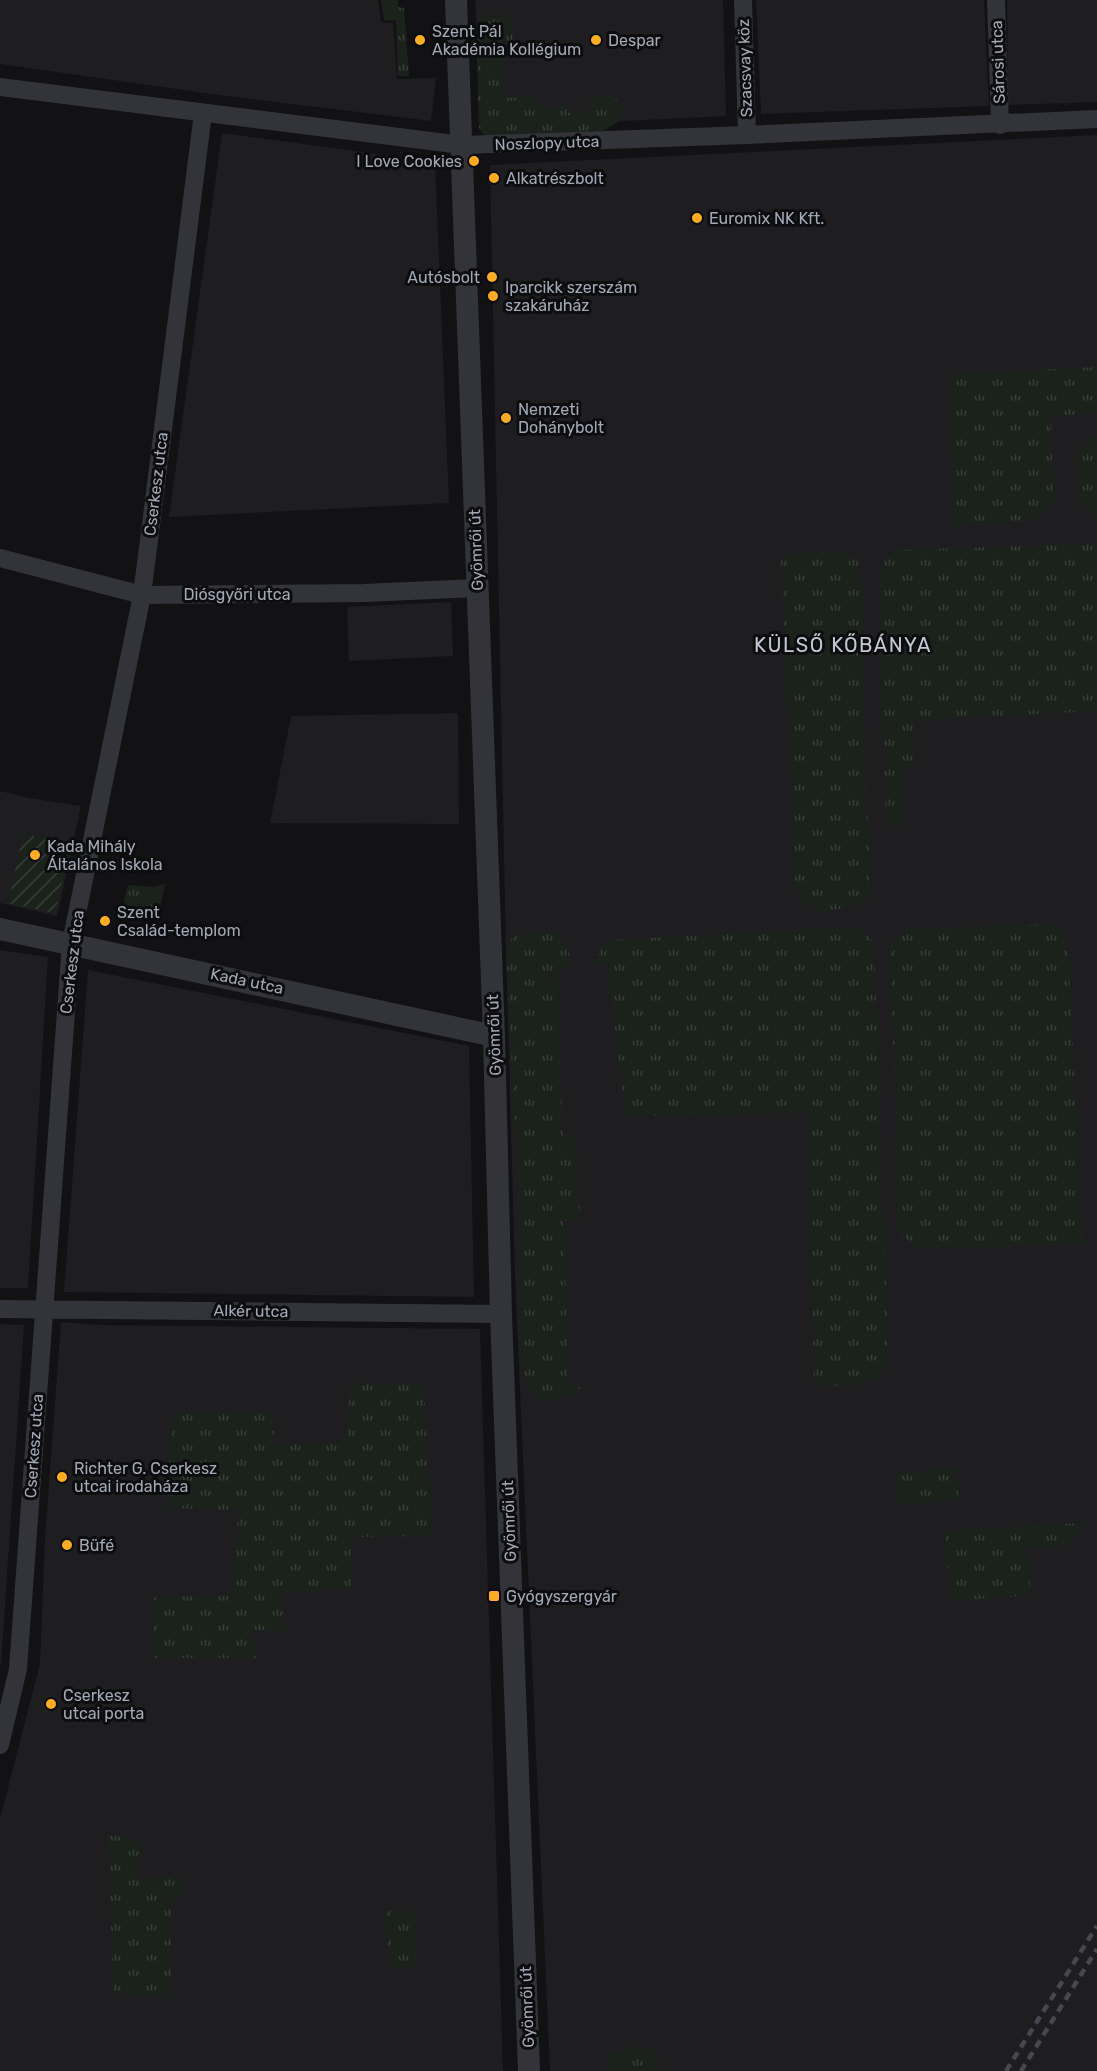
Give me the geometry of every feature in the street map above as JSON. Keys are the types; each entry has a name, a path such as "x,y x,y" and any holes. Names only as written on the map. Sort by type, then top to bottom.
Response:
{"street":[{"name":"Gyömrői út","path":"456,0 529,2071"},
{"name":"Szacsvay köz","path":"743,0 747,135"},
{"name":"Sárosi utca","path":"996,0 1000,125"},
{"name":"Noszlopy utca","path":"0,87 462,145 1000,125 1097,119"},
{"name":"Cserkesz utca","path":"0,1745 44,1309 71,943 142,595 203,113"},
{"name":"Diósgyőri utca","path":"0,558 142,595 364,593 478,588"},
{"name":"Kada utca","path":"0,929 494,1036"},
{"name":"Alkér utca","path":"0,1309 501,1314"}],"shaded area":[{"path":"0,0 378,0 381,22 393,23 397,79 436,78 431,121 219,95 0,64"},
{"path":"475,0 723,0 726,116 483,128"},
{"path":"756,0 984,0 989,106 761,114"},
{"path":"1007,0 1097,0 1097,102 1008,105"},
{"path":"222,133 435,162 449,503 169,517"},
{"path":"1097,135 1097,2071 550,2071 515,1276 490,165"},
{"path":"451,602 453,656 349,661 347,607"},
{"path":"458,713 459,824 270,823 291,716"},
{"name":"Kada Mihály Általános Iskola","path":"0,791 81,806 57,916 0,903"},
{"path":"0,950 48,957 28,1288 0,1288"},
{"path":"88,970 469,1046 474,1297 64,1292"},
{"path":"61,1322 101,1325 480,1329 503,2071 0,2071 0,1819 40,1664 45,1538"},
{"path":"0,1324 24,1325 1,1664 0,1664"}],"green space":[{"path":"381,0 398,0 398,7 404,8 409,76 398,76 396,21 384,20"},
{"path":"493,14 505,15 512,21 513,49 503,49 504,98 539,97 540,108 567,107 568,113 590,111 590,97 610,96 617,100 622,111 618,122 601,132 489,137 483,134 479,128 476,26 483,17"},
{"path":"1097,367 1097,413 1051,416 1053,503 1031,520 952,526 948,374"},
{"path":"1097,436 1097,521 1077,499 1076,449"},
{"path":"1097,544 1097,711 914,720 916,766 902,767 901,827 886,826 879,578 884,562 896,550"},
{"path":"845,552 858,561 870,892 867,899 851,908 817,911 800,900 795,885 781,560 790,554"},
{"path":"23,834 70,844 55,913 8,903"},
{"path":"165,884 159,912 123,905 128,885 152,887"},
{"path":"1048,924 1067,932 1083,1244 919,1249 899,1233 890,945 907,929"},
{"path":"850,927 865,933 874,944 889,1361 884,1371 868,1382 847,1386 814,1386 808,1113 626,1116 607,964 595,962 603,944 614,940"},
{"path":"524,932 559,934 568,949 571,967 556,969 563,1136 576,1135 580,1219 564,1221 568,1386 582,1387 566,1396 550,1400 535,1395 525,1380 518,1180 506,954 511,939"},
{"path":"350,1383 424,1385 431,1536 352,1537 352,1589 284,1592 284,1631 250,1630 256,1658 153,1658 154,1597 234,1596 238,1510 166,1508 173,1414 274,1412 274,1444 347,1442"},
{"path":"955,1468 959,1501 897,1504 897,1474"},
{"path":"1081,1523 1070,1545 1027,1548 1031,1595 950,1601 945,1531"},
{"path":"108,1834 141,1842 139,1879 181,1876 182,1895 172,1898 171,1999 113,1992"},
{"path":"415,1910 417,1966 389,1967 386,1911"},
{"path":"635,2046 658,2053 659,2071 610,2071 609,2056"}],"railway":[{"path":"1006,2071 1097,1926"},
{"path":"1021,2071 1097,1949"}],"place":[{"name":"Szent Pál Akadémia Kollégium","path":"420,40"},
{"name":"Despar","path":"596,40"},
{"name":"I Love Cookies","path":"474,161"},
{"name":"Alkatrészbolt","path":"494,178"},
{"name":"Euromix NK Kft.","path":"697,218"},
{"name":"Autósbolt","path":"492,277"},
{"name":"Iparcikk szerszám szakáruház","path":"493,296"},
{"name":"Nemzeti Dohánybolt","path":"506,418"},
{"name":"Kada Mihály Általános Iskola","path":"35,855"},
{"name":"Szent Család-templom","path":"105,921"},
{"name":"Richter G. Cserkesz utcai irodaháza","path":"62,1477"},
{"name":"Büfé","path":"67,1545"},
{"name":"Gyógyszergyár","path":"494,1596"},
{"name":"Cserkesz utcai porta","path":"51,1704"}],"district":[{"name":"KÜLSŐ KŐBÁNYA","path":"843,645"}]}
